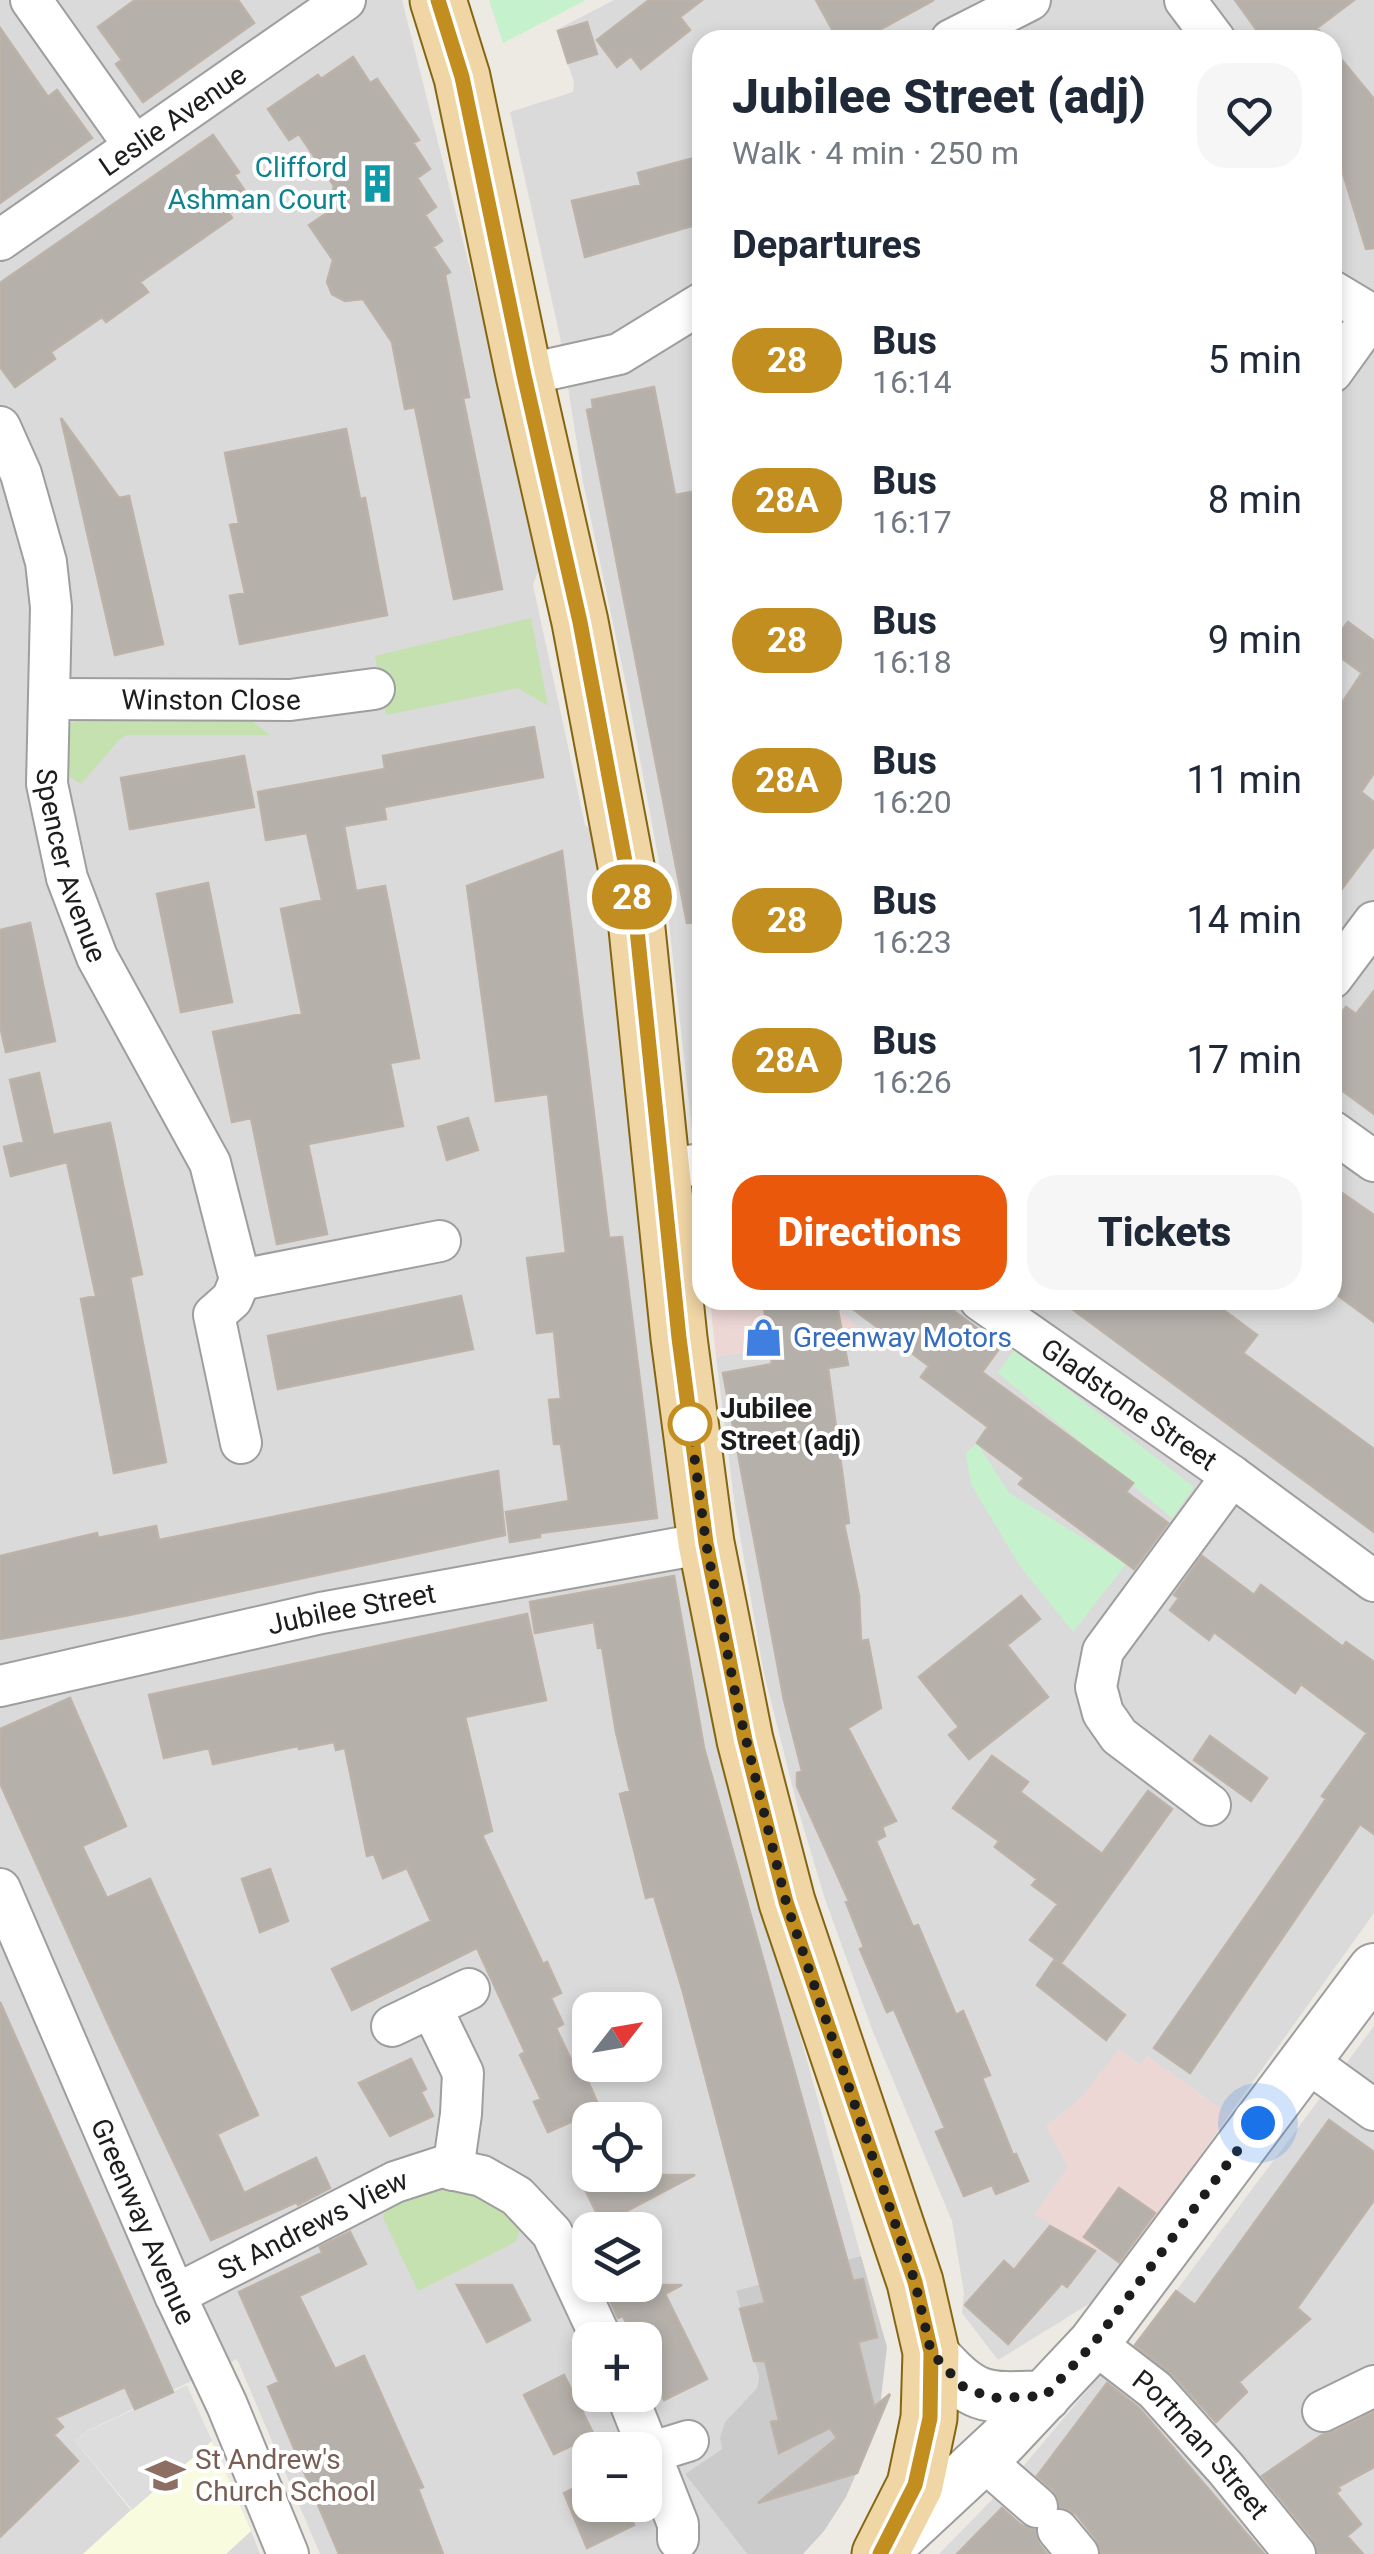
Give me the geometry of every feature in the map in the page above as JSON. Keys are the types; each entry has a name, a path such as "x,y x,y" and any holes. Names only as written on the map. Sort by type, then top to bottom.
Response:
{"main road":[{"path":"438,0 462,77 580,622 682,1166 679,1338 706,1543 745,1740 786,1902 915,2282 931,2352 930,2418 915,2485 883,2552"}],"street":[{"path":"31,0 134,144"},
{"name":"Leslie Avenue","path":"0,240 345,0"},
{"path":"971,30 1030,0"},
{"path":"1185,0 1208,30"},
{"path":"1342,297 1374,316 1342,359"},
{"path":"524,375 619,354 692,309"},
{"name":"Spencer Avenue","path":"0,427 21,474 46,562 51,608 47,784 67,878 97,957 210,1163 240,1280"},
{"name":"Winston Close","path":"49,700 290,700 374,689"},
{"path":"1342,965 1374,922"},
{"path":"1342,1137 1374,1161"},
{"path":"240,1443 214,1315 232,1299 240,1280 440,1241"},
{"name":"Gladstone Street","path":"994,1310 1374,1581"},
{"name":"Gladstone Street","path":"1210,1805 1119,1736 1102,1713 1096,1687 1103,1651 1232,1476"},
{"name":"Jubilee Street","path":"0,1686 340,1609 706,1543"},
{"name":"Greenway Avenue","path":"0,1889 175,2295 227,2404 288,2554"},
{"path":"883,2552 982,2460 1094,2343 1374,1969"},
{"path":"392,2026 469,1989"},
{"path":"431,2007 463,2073 462,2114 453,2170"},
{"path":"1306,2060 1374,2110"},
{"name":"St Andrews View","path":"175,2295 395,2182 441,2167 482,2176 517,2196 552,2233 594,2322"},
{"name":"Portman Street","path":"1094,2343 1156,2390 1295,2554"},
{"path":"931,2352 962,2386 991,2398 1045,2396"},
{"path":"1323,2411 1374,2386"},
{"path":"662,2449 688,2440"},
{"path":"982,2460 1058,2530"},
{"path":"662,2485 678,2524 678,2540"}],"shaded area":[{"path":"0,0 402,0 543,557 533,585 585,825 607,843 724,1760 861,2256 736,2292 759,2377 757,2388 725,2422 722,2449 685,2474 747,2554 320,2554 237,2359 87,2431 75,2441 132,2510 83,2554 0,2554"},
{"path":"614,0 1374,0 1374,1913 1229,2115 1147,2056 1140,2065 1119,2050 1082,2097 1047,2126 1123,2265 1105,2294 998,2360 962,2313 964,2293 952,2221 873,2032 824,1896 798,1809 763,1669 735,1507 716,1357 856,1326 839,1310 1342,1310 1342,30 692,30 692,1130 667,905 583,482 560,337 510,112 573,92 574,82 556,30"},
{"name":"Greenway Motors","path":"711,1310 839,1310 857,1326 770,1348 716,1357"},
{"path":"1374,2026 1374,2554 939,2554 1015,2476 1107,2367 1132,2350"},
{"path":"1119,2049 1139,2065 1147,2056 1229,2115 1123,2265 1034,2215 1068,2167 1046,2127 1082,2097"},
{"path":"861,2256 887,2347 878,2423 846,2497 803,2554 747,2554 685,2474 722,2449 720,2438 725,2422 757,2388 759,2377 736,2291"},
{"name":"St Andrew's Church School","path":"187,2385 251,2531 226,2554 83,2554 131,2510 75,2441 87,2431"},
{"path":"187,2385 212,2441 132,2510 75,2441 87,2431"},
{"path":"251,2531 260,2554 226,2554"}],"green space":[{"path":"489,0 586,0 503,43"},
{"path":"531,618 548,706 518,688 386,715 375,656"},
{"path":"91,713 244,715 270,735 127,735 81,784 70,777 65,727"},
{"path":"1015,1349 1194,1487 1172,1518 998,1373"},
{"path":"977,1443 1009,1493 1126,1564 1073,1632 1020,1566 971,1484 966,1453"},
{"path":"441,2190 484,2200 522,2225 516,2241 418,2291 383,2218 387,2205"}],"building":[{"path":"135,0 238,0 254,23 143,102 116,64 122,60 98,27"},
{"path":"649,0 702,0 680,17 690,30 641,69 631,56 617,67 597,40"},
{"path":"816,0 934,0 879,30 832,30"},
{"path":"1235,0 1354,0 1319,30 1257,30"},
{"path":"587,22 597,54 568,63 558,31"},
{"path":"0,28 48,97 57,90 92,138 0,203"},
{"path":"353,57 370,83 377,79 419,140 413,143 430,169 417,178 436,207 425,215 442,241 433,247 450,272 445,275 469,397 463,398 502,589 454,599 415,407 405,409 392,342 363,299 345,301 332,294 327,282 333,260 309,225 327,213 334,186 299,134 289,140 268,109"},
{"path":"1342,60 1374,99 1374,248 1366,249 1342,170"},
{"path":"213,135 239,172 234,175 249,197 228,212 232,218 140,282 148,292 106,322 102,317 51,352 55,359 15,387 0,367 0,283"},
{"path":"692,159 692,226 585,257 572,201 641,185 638,173"},
{"path":"654,387 675,495 692,492 692,923 687,923 587,410 593,408 592,400"},
{"path":"61,418 119,498 129,496 163,644 115,655"},
{"path":"346,429 360,499 365,498 387,615 240,644 230,596 245,593 230,525 239,523 225,453"},
{"path":"1348,622 1374,641 1374,773 1361,792 1374,802 1374,846 1342,889 1342,703 1362,673 1342,658 1342,630"},
{"path":"534,727 543,777 384,807 386,819 344,826 356,891 385,886 419,1058 390,1063 403,1126 308,1144 327,1234 277,1244 251,1118 232,1122 213,1032 302,1014 281,909 322,900 307,833 266,840 258,792 385,769 383,756"},
{"path":"244,756 254,807 130,829 121,778"},
{"path":"562,851 609,1238 622,1237 657,1518 540,1533 540,1537 510,1542 506,1512 569,1501 561,1444 554,1444 549,1400 561,1399 554,1331 537,1333 527,1258 566,1253 548,1094 496,1101 467,886"},
{"path":"208,883 232,1002 181,1012 157,894"},
{"path":"30,923 55,1041 6,1052 0,1026 0,930"},
{"path":"1374,991 1374,1114 1342,1090 1342,1012 1346,1007 1356,1014"},
{"path":"39,1073 53,1135 110,1123 142,1274 130,1277 166,1462 114,1473 81,1299 96,1296 67,1162 11,1176 4,1147 24,1142 10,1080"},
{"path":"468,1118 478,1150 447,1160 438,1127"},
{"path":"1342,1193 1374,1215 1374,1322 1342,1298"},
{"path":"461,1296 473,1349 278,1389 268,1336"},
{"path":"764,1310 838,1310 848,1365 828,1368 849,1523 844,1524 859,1596 861,1641 868,1640 881,1708 848,1728 896,1821 882,1827 885,1836 876,1841 913,1927 918,1925 956,2015 963,2011 990,2075 982,2078 1013,2155 1016,2154 1028,2181 996,2194 992,2185 964,2196 936,2132 945,2128 894,2009 887,2012 860,1949 864,1947 846,1902 849,1901 797,1786 797,1773 802,1771 784,1700 723,1373 772,1364"},
{"path":"854,1310 952,1310 1001,1346 982,1372 1133,1483 1126,1492 1168,1523 1134,1569 1019,1484 1024,1478 977,1443 988,1427 921,1377 929,1366"},
{"path":"1074,1310 1223,1310 1257,1335 1243,1353 1374,1449 1374,1532"},
{"path":"498,1471 505,1535 0,1639 0,1556 97,1533 98,1538 156,1526 159,1540"},
{"path":"1202,1556 1254,1595 1261,1585 1343,1647 1346,1642 1374,1662 1374,1834 1360,1824 1190,2073 1154,2048 1298,1841 1326,1799 1322,1796 1367,1733 1301,1684 1295,1693 1214,1632 1209,1640 1170,1610 1179,1598 1174,1595"},
{"path":"674,1576 704,1748 853,2281 863,2279 877,2337 858,2342 874,2407 890,2394 857,2473 758,2503 837,2438 830,2428 779,2453 771,2422 779,2420 765,2361 754,2361 740,2309 765,2303 683,1992 654,1896 646,1898 620,1794 630,1791 602,1647 598,1648 594,1622 535,1633 530,1602"},
{"path":"1021,1596 1040,1619 1007,1645 1048,1697 969,1759 949,1735 959,1727 919,1677"},
{"path":"527,1614 546,1700 465,1717 492,1831 482,1835 543,1964 547,1962 561,1993 551,1998 563,2024 556,2028 572,2062 572,2082 588,2082 597,2102 572,2102 572,2121 548,2132 534,2102 541,2099 520,2055 525,2052 477,1948 352,2010 332,1969 431,1921 407,1868 383,1878 374,1854 367,1856 345,1748 336,1750 334,1742 299,1749 298,1746 213,1764 209,1748 164,1758 149,1695"},
{"path":"70,1698 126,1826 82,1846 107,1898 150,1879 258,2115 217,2134 244,2193 316,2158 330,2188 211,2240 0,1783 0,1729"},
{"path":"1210,1736 1267,1778 1251,1801 1194,1760"},
{"path":"992,1756 1028,1782 1020,1792 1102,1854 1148,1791 1172,1809 1061,1963 1030,1940 1058,1904 1032,1885 1037,1879 995,1847 999,1841 953,1808"},
{"path":"270,1869 288,1921 260,1932 242,1879"},
{"path":"1055,1959 1125,2015 1106,2040 1037,1985"},
{"path":"0,2002 173,2392 135,2409 125,2387 55,2418 63,2427 54,2435 78,2461 0,2537"},
{"path":"411,2059 426,2089 421,2092 433,2116 390,2136 359,2083"},
{"path":"1329,2120 1374,2152 1374,2200 1297,2308 1310,2319 1239,2382 1247,2392 1216,2422 1172,2374 1135,2345 1176,2291 1195,2305"},
{"path":"662,2175 695,2175 625,2212 596,2212 586,2192 662,2192"},
{"path":"1119,2188 1155,2213 1119,2262 1084,2237"},
{"path":"1050,2226 1095,2251 1067,2287 1062,2283 1008,2344 965,2305 1004,2261 1014,2270"},
{"path":"350,2232 366,2264 299,2296 335,2369 364,2356 423,2487 418,2489 443,2554 339,2554 268,2387 279,2382 239,2292 322,2253 320,2247"},
{"path":"457,2285 512,2285 530,2320 487,2342"},
{"path":"662,2285 682,2285 665,2294 707,2379 664,2400 662,2322 626,2322 623,2316 618,2318 611,2302 662,2302"},
{"path":"564,2375 572,2391 572,2412 582,2412 592,2432 572,2432 572,2445 554,2454 524,2395"},
{"path":"1107,2383 1139,2408 1264,2554 1101,2554 1096,2539 1076,2514 1060,2507 1053,2490 1037,2476"},
{"path":"1374,2412 1374,2467 1338,2487 1336,2493 1361,2524 1347,2536 1363,2554 1318,2554 1313,2539 1262,2476 1322,2435"},
{"path":"572,2489 572,2512 564,2493"},
{"path":"1002,2508 1021,2525 1035,2530 1047,2554 957,2554"},
{"path":"576,2522 632,2522 634,2525 587,2548"}],"bus line":[{"name":"28","path":"438,0 462,77 580,622 636,920 679,1338 706,1543 745,1740 786,1902 915,2282 931,2352 930,2418 915,2485 880,2554"}],"place":[{"name":"Clifford Ashman Court","path":"377,183"},
{"name":"Greenway Motors","path":"763,1337"},
{"name":"Jubilee Street (adj)","path":"690,1424"},
{"name":"St Andrew's Church School","path":"165,2475"}],"route":[{"path":"690,1424 706,1543 738,1707 786,1902 915,2282 931,2352 962,2386 991,2398 1045,2396 1094,2343 1258,2123"}]}
